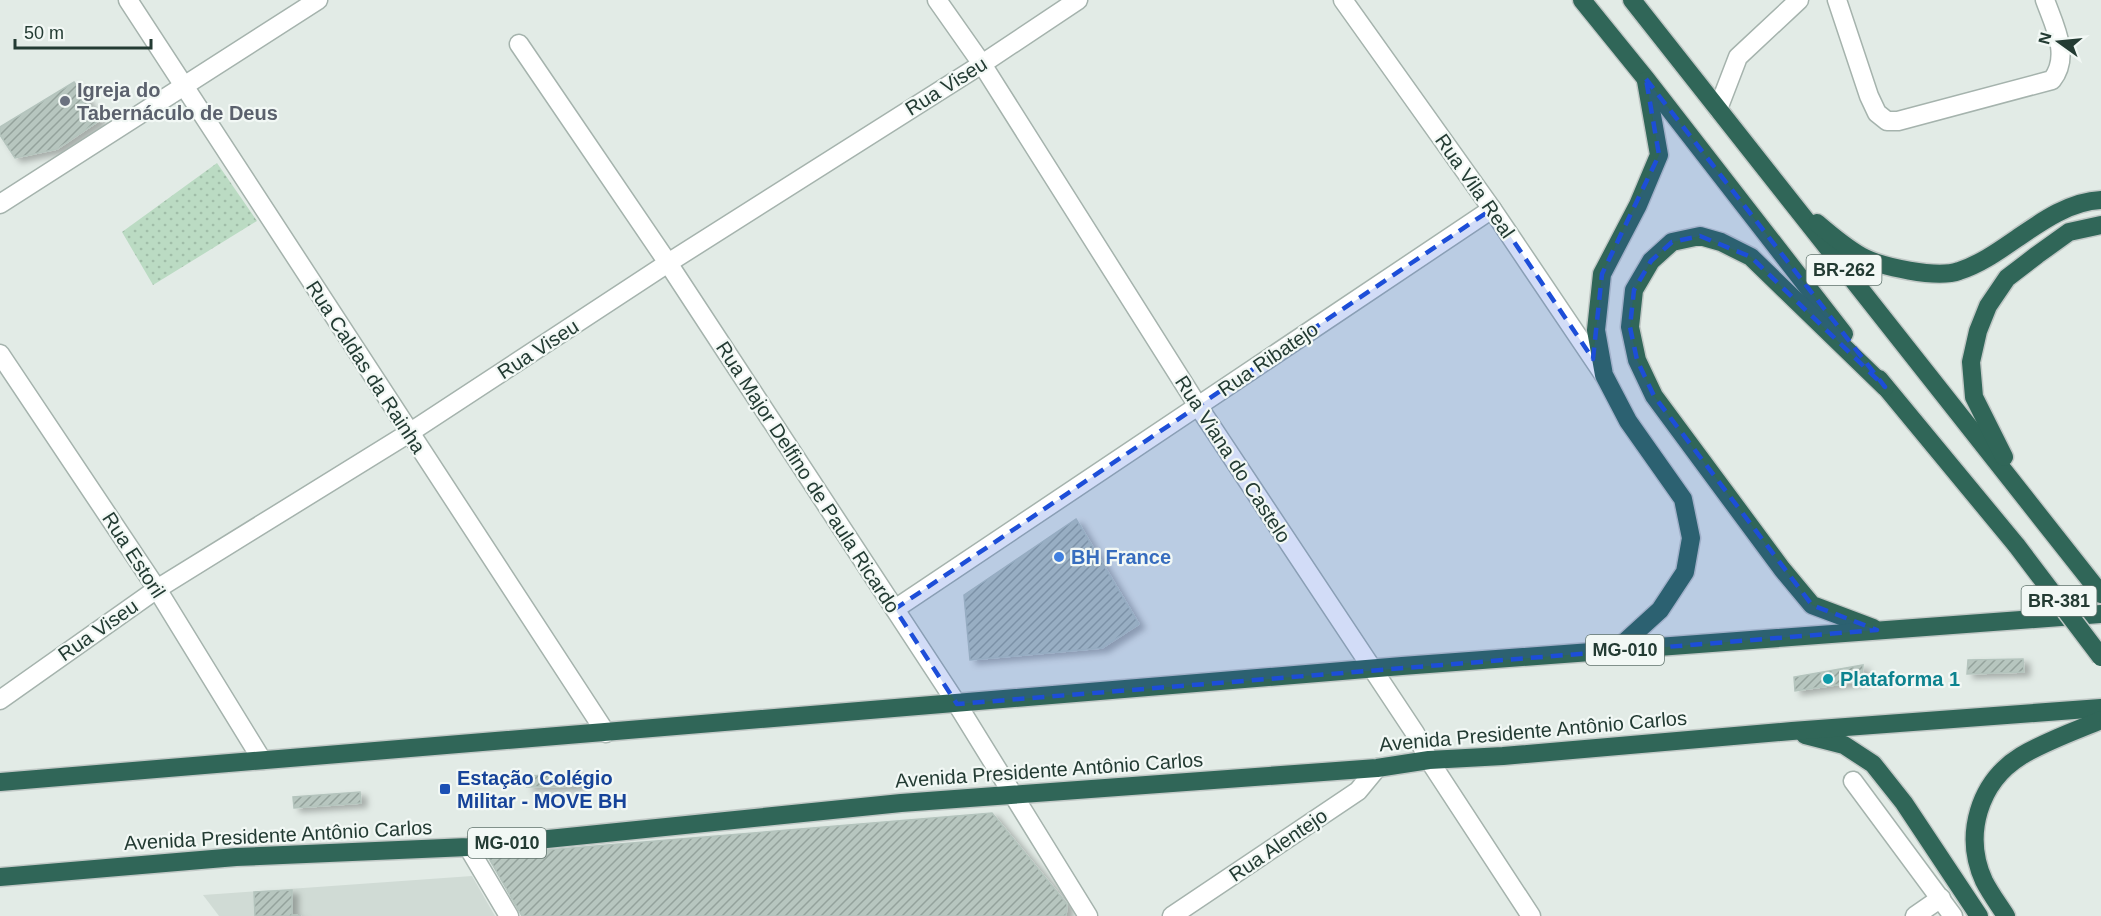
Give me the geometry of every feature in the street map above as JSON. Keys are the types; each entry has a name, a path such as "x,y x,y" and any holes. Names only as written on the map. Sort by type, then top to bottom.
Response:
{"highway":[{"name":"BR-262","path":"1582,0 1885,387 2018,546"},
{"name":"BR-262","path":"1632,0 2059,539"},
{"path":"1615,651 1660,610 1685,572 1691,538 1683,499 1628,421 1604,375 1596,330 1602,274 1638,205 1659,155 1646,79"},
{"path":"1785,196 1837,240 1862,257 1902,270 1930,273 1958,272 1994,254 2047,218 2091,200 2101,200"},
{"path":"2019,488 1974,398 1971,362 1978,331 1988,306 2007,278 2070,232 2101,225"},
{"path":"1877,630 1812,605 1782,569 1654,396 1637,360 1630,327 1634,290 1651,261 1672,242 1700,236 1721,242 1751,256 1885,387"},
{"name":"BR-381","path":"2059,539 2101,594"},
{"name":"BR-381","path":"2018,546 2101,657"},
{"name":"MG-010","path":"0,782 1372,669 2101,614"},
{"name":"Avenida Presidente Antônio Carlos","path":"0,877 236,856 468,847 889,804 1377,768 1429,760 2101,708"},
{"path":"2006,916 1983,880 1979,864 1976,824 1982,801 1998,776 2021,756 2101,720"},
{"path":"1792,731 1844,745 1873,764 1904,803 1979,916"}],"street":[{"name":"Rua Caldas da Rainha","path":"128,0 606,733"},
{"path":"0,204 318,0"},
{"name":"Rua Viana do Castelo","path":"937,0 982,64 1198,406 1415,734 1429,760 1531,916"},
{"name":"Rua Viseu","path":"0,700 157,589 409,433 668,263 982,64 1078,0"},
{"name":"Rua Vila Real","path":"1343,0 1492,208 1604,375"},
{"path":"1718,109 1738,57 1799,0"},
{"path":"1838,0 1869,96 1877,113 1887,121 1898,121 2052,80 2061,62 2056,30 2045,0"},
{"name":"Rua Major Delfino de Paula Ricardo","path":"519,44 668,263 957,704 1088,916"},
{"name":"Rua Ribatejo","path":"895,609 1492,208"},
{"name":"Rua Estoril","path":"0,354 157,589 262,760"},
{"name":"Rua Alentejo","path":"1172,916 1358,792 1377,768"},
{"path":"1853,781 1953,916"},
{"path":"468,847 509,916"},
{"path":"1915,916 1941,898"}],"highlighted area":[{"path":"1646,79 1885,387 1751,257 1700,236 1672,242 1651,261 1634,290 1630,327 1637,360 1654,396 1812,605 1877,630 957,704 895,609 1492,209 1593,359 1602,274 1659,155"}],"shaded area":[{"path":"472,876 495,916 219,916 203,895"}],"green space":[{"path":"217,163 257,221 153,285 122,232"}],"building":[{"name":"Igreja do Tabernáculo de Deus","path":"74,82 100,120 57,149 15,158 0,135 0,127"},
{"name":"BH France","path":"1076,519 1139,624 1102,648 970,660 964,595"},
{"path":"2023,659 2024,672 1967,674 1968,660"},
{"name":"Plataforma 1","path":"1863,665 1862,681 1795,691 1794,677"},
{"path":"581,773 580,786 527,787 529,776"},
{"path":"360,792 361,803 294,808 293,797"},
{"path":"992,813 1067,904 1066,916 522,916 487,855"},
{"path":"292,890 292,915 301,916 255,916 254,892"}],"place":[{"name":"Igreja do Tabernáculo de Deus","path":"65,101"},
{"name":"BH France","path":"1059,557"},
{"name":"Plataforma 1","path":"1828,679"},
{"name":"Estação Colégio Militar - MOVE BH","path":"445,789"}]}
